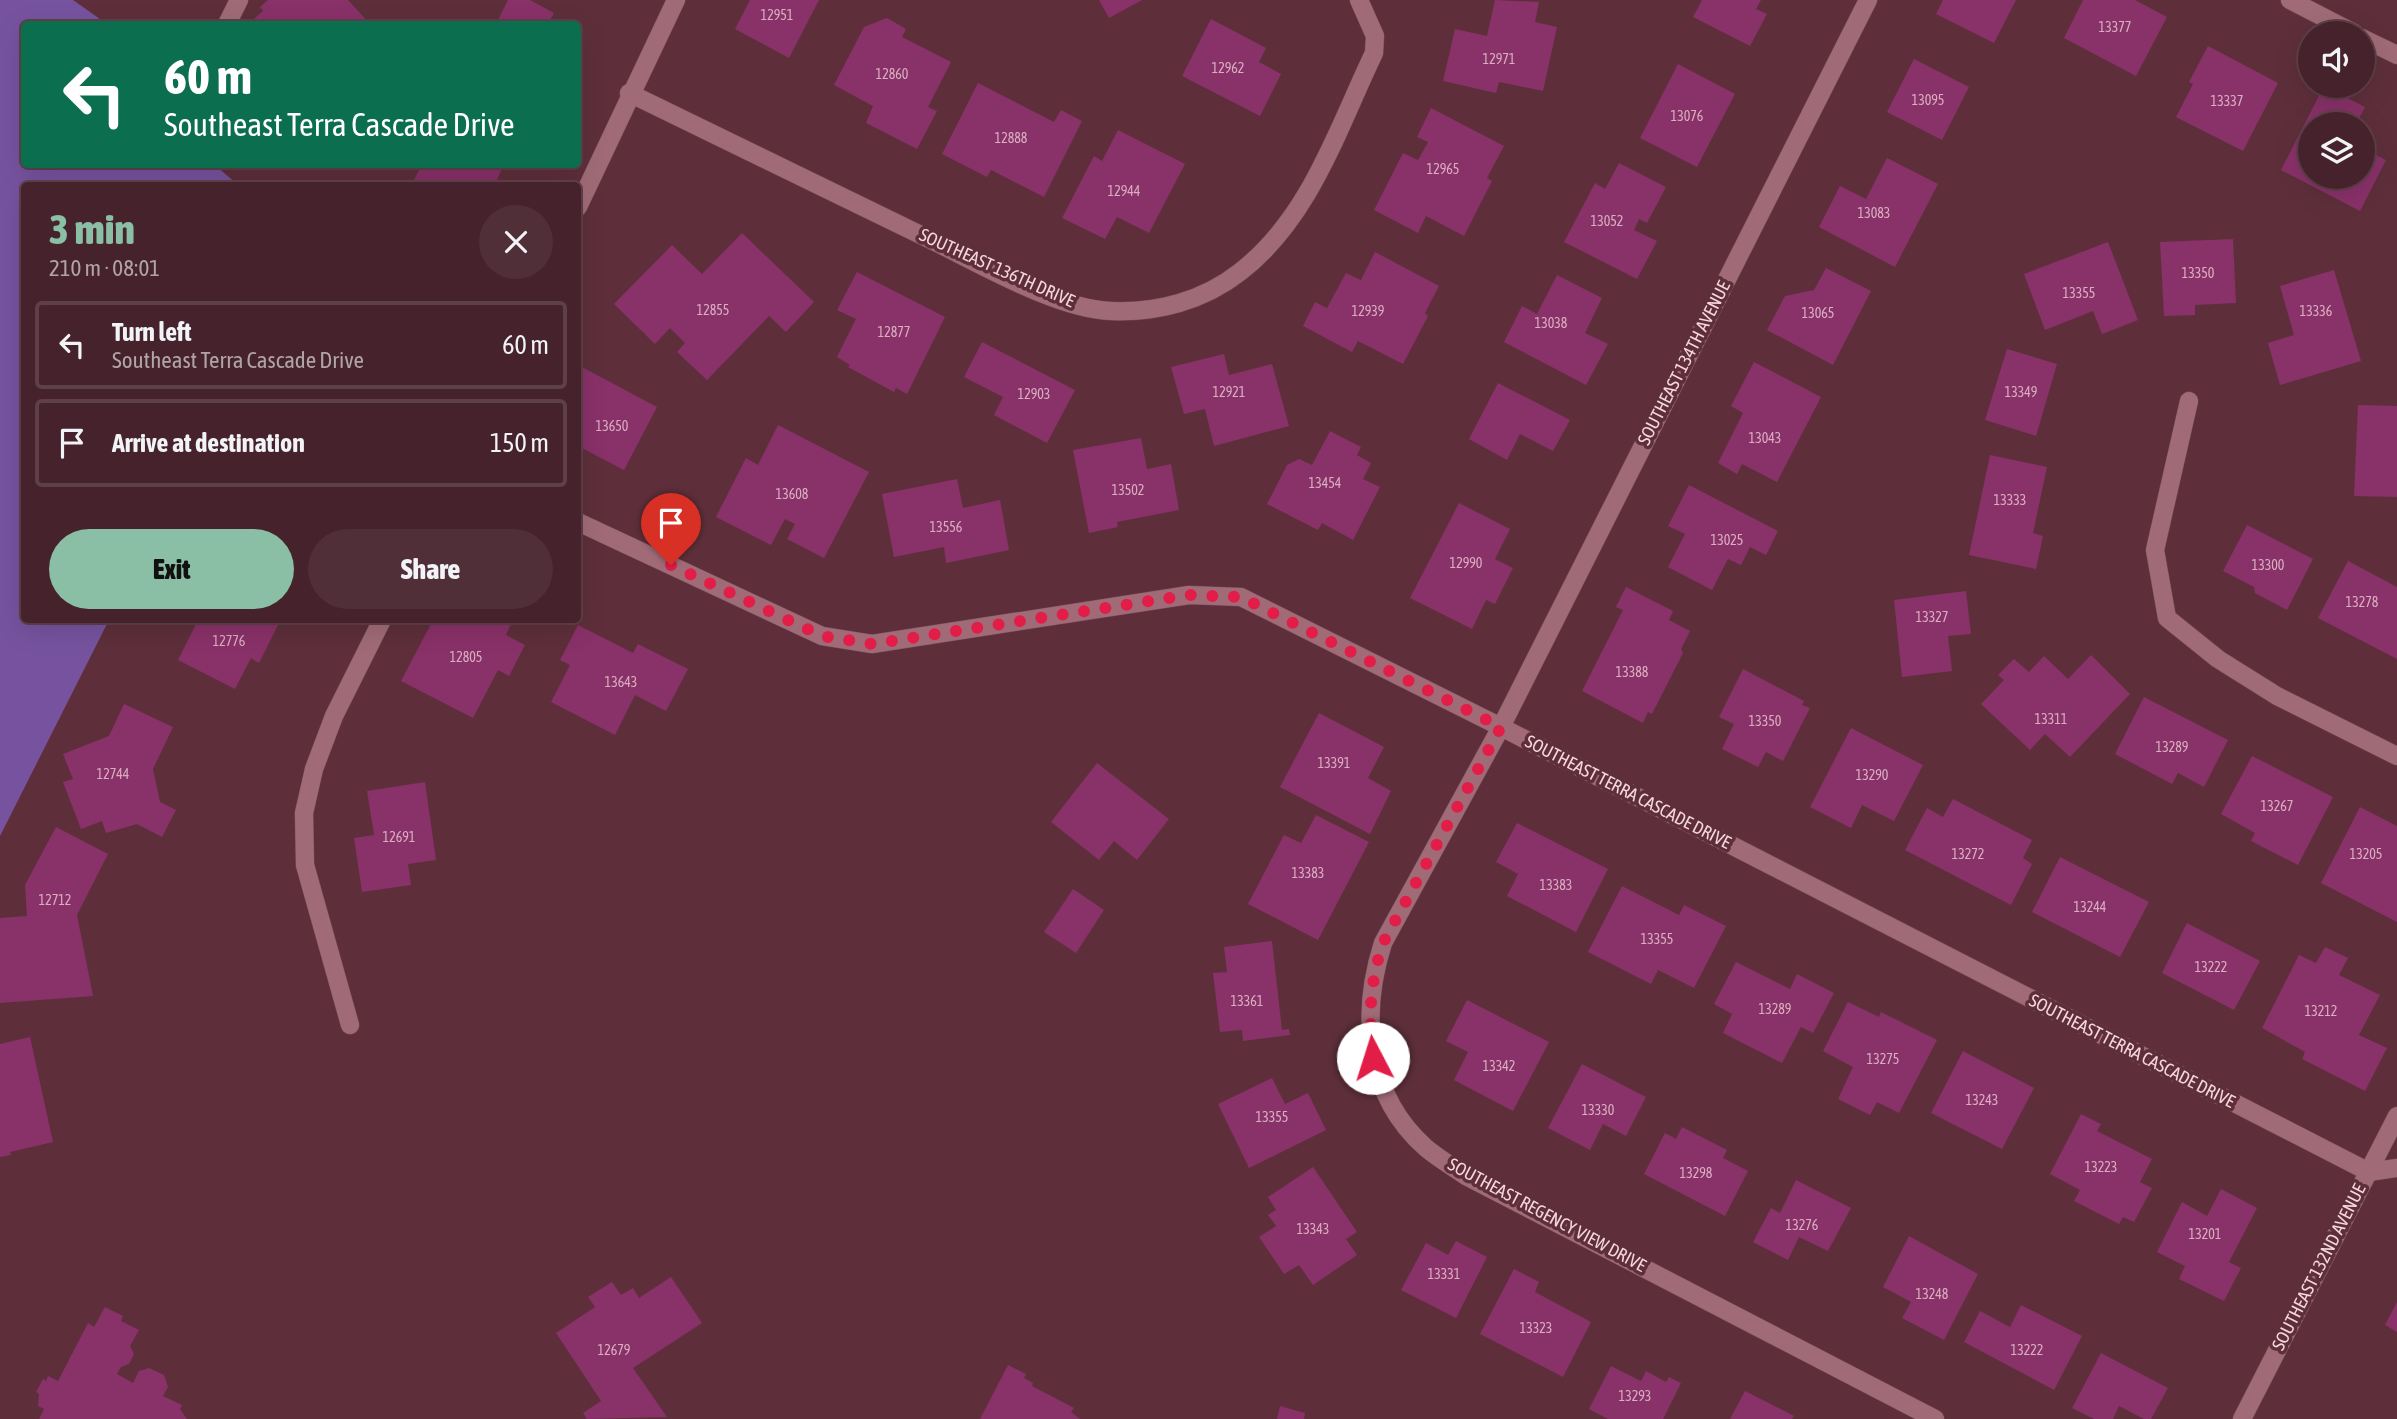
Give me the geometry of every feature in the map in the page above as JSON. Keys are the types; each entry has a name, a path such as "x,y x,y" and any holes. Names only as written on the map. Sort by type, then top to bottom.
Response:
{"street":[{"path":"228,21 239,0"},
{"path":"581,200 629,93 676,0"},
{"name":"SOUTHEAST 136TH DRIVE","path":"629,93 1000,274 1067,302 1109,311 1146,309 1182,303 1208,292 1241,272 1294,217 1374,53 1375,36 1359,0"},
{"name":"SOUTHEAST 134TH AVENUE","path":"1501,727 1868,0"},
{"path":"2290,0 2331,21"},
{"path":"2375,44 2397,55"},
{"path":"2189,401 2155,550 2167,618 2218,659 2277,696 2397,756"},
{"name":"SOUTHEAST TERRA CASCADE DRIVE","path":"581,523 822,636 872,644 1189,595 1241,597 1501,727 2369,1172"},
{"path":"350,1024 305,865 304,813 314,769 334,716 380,623"},
{"name":"SOUTHEAST REGENCY VIEW DRIVE","path":"1501,727 1383,943 1373,973 1368,1005 1373,1058 1392,1105 1425,1147 1466,1176 1936,1419"},
{"name":"SOUTHEAST 132ND AVENUE","path":"2242,1419 2397,1116"},
{"path":"2369,1172 2397,1168"}],"shaded area":[{"path":"0,0 73,0 103,21 21,21 21,168 218,168 235,182 21,182 21,623 107,623 0,836"}],"building":[{"path":"268,0 348,0 367,21 251,21 263,11 260,7"},
{"path":"508,0 530,0 554,13 550,21 498,21"},
{"path":"750,0 819,0 789,58 735,29"},
{"path":"1099,0 1142,0 1109,18"},
{"path":"1495,0 1539,2 1535,22 1557,27 1543,91 1499,82 1496,93 1443,81 1455,29 1487,36"},
{"path":"1702,0 1761,0 1756,9 1767,14 1750,46 1693,17"},
{"path":"1943,0 2016,0 1994,43 1936,14"},
{"path":"2083,0 2135,0 2167,17 2136,76 2064,38"},
{"path":"887,18 906,29 902,37 951,62 928,107 937,111 917,149 866,123 873,106 834,85 864,27"},
{"path":"1211,19 1266,48 1259,62 1281,74 1260,116 1182,76"},
{"path":"2208,46 2278,83 2243,151 2176,117 2193,84 2189,82"},
{"path":"1914,59 1969,87 1942,140 1887,112"},
{"path":"1678,64 1735,94 1697,167 1640,138"},
{"path":"978,83 1054,122 1061,110 1082,121 1044,197 991,170 987,177 942,154"},
{"path":"2318,98 2347,98 2365,107 2362,112 2311,112"},
{"path":"1431,108 1504,146 1487,178 1492,181 1464,236 1426,216 1418,233 1374,210 1403,153 1418,160 1426,146 1428,142 1417,137"},
{"path":"1118,130 1185,164 1149,233 1117,217 1105,239 1062,218 1094,156 1102,161"},
{"path":"2298,137 2298,179 2281,170"},
{"path":"2375,154 2386,160 2375,182"},
{"path":"1887,158 1938,184 1895,267 1819,227 1840,186 1866,199"},
{"path":"1619,163 1666,187 1647,223 1639,219 1634,230 1657,241 1637,279 1564,242 1595,183 1605,189"},
{"path":"420,168 503,168 496,182 413,182"},
{"path":"2318,189 2371,189 2360,211"},
{"path":"742,233 814,302 786,332 769,316 707,380 677,352 685,343 670,328 655,344 614,304 672,245 702,274"},
{"path":"2233,239 2236,303 2195,305 2195,315 2164,316 2160,242"},
{"path":"2108,242 2138,320 2102,334 2093,311 2045,330 2024,274"},
{"path":"1375,252 1439,286 1425,313 1428,316 1403,364 1358,341 1352,352 1303,326 1315,302 1327,308 1346,273 1361,280"},
{"path":"1826,268 1871,291 1833,365 1767,330 1785,296 1814,290"},
{"path":"2334,270 2361,361 2280,385 2268,343 2294,335 2280,286"},
{"path":"857,272 945,317 907,394 896,388 894,392 848,367 850,365 837,357 856,319 837,310"},
{"path":"1557,275 1602,298 1585,333 1608,344 1586,385 1504,342 1522,306 1537,314"},
{"path":"982,342 1075,390 1047,443 994,415 1003,397 964,377"},
{"path":"2007,349 2057,364 2036,436 1985,420"},
{"path":"1224,354 1229,375 1272,364 1289,426 1214,446 1205,409 1184,414 1171,367"},
{"path":"1754,362 1821,397 1777,482 1742,464 1737,474 1718,463 1743,413 1731,406"},
{"path":"581,367 657,407 624,470 581,448"},
{"path":"1498,383 1570,420 1553,451 1520,434 1507,460 1469,439"},
{"path":"2358,405 2397,406 2397,497 2354,496"},
{"path":"778,425 869,472 824,558 787,539 795,524 785,519 771,545 716,517 746,458 758,465"},
{"path":"1330,431 1361,447 1357,455 1371,463 1363,479 1380,487 1353,540 1322,523 1318,530 1267,504 1287,465 1299,459 1312,465"},
{"path":"1141,438 1147,469 1171,464 1179,510 1117,522 1118,527 1089,533 1073,450"},
{"path":"1990,455 2047,467 2033,533 2043,536 2036,569 1969,555"},
{"path":"957,479 963,508 1000,500 1009,550 946,563 944,547 894,557 882,494"},
{"path":"1689,485 1778,531 1766,555 1750,547 1741,565 1728,559 1712,590 1668,567 1685,534 1668,526"},
{"path":"1459,503 1510,529 1495,559 1513,568 1495,604 1486,600 1472,629 1410,598"},
{"path":"2247,525 2313,559 2287,610 2255,593 2254,587 2223,571"},
{"path":"2348,561 2397,587 2397,659 2318,618"},
{"path":"1626,587 1673,611 1669,620 1690,631 1681,649 1683,653 1652,714 1648,712 1643,723 1582,691 1623,610 1616,607"},
{"path":"1966,591 1971,634 1948,636 1952,671 1902,677 1894,600"},
{"path":"196,623 279,623 259,663 251,658 235,689 178,660"},
{"path":"431,623 512,623 506,635 525,645 509,676 498,670 473,718 401,681"},
{"path":"578,625 633,653 638,644 688,669 666,711 635,695 615,735 551,702 570,665 560,660"},
{"path":"2091,655 2130,694 2070,757 2045,734 2030,750 1981,704 2004,680 1998,675 2014,659 2029,672 2044,656 2068,679"},
{"path":"1743,669 1804,701 1802,705 1810,708 1783,761 1766,752 1758,767 1722,749 1734,724 1719,717"},
{"path":"2144,697 2228,740 2204,787 2178,773 2172,784 2115,754"},
{"path":"124,704 173,727 153,769 160,802 176,810 162,837 137,824 106,833 102,821 81,829 63,782 73,779 63,754 109,736"},
{"path":"1319,713 1384,747 1368,778 1391,791 1370,834 1280,787"},
{"path":"1851,728 1923,765 1894,821 1862,805 1851,828 1810,807"},
{"path":"2252,756 2333,797 2298,865 2251,841 2255,833 2221,814"},
{"path":"1097,763 1169,819 1137,860 1114,841 1099,860 1051,822"},
{"path":"425,782 436,860 408,864 411,885 362,892 354,838 374,835 367,791"},
{"path":"1953,799 2032,840 2023,858 2032,864 2011,905 1905,850 1927,808 1943,817"},
{"path":"2360,807 2397,826 2397,922 2321,883"},
{"path":"1316,815 1369,842 1318,940 1248,904 1284,835 1301,843"},
{"path":"1517,823 1608,869 1576,932 1507,896 1518,874 1496,862"},
{"path":"56,827 108,854 77,915 93,996 0,1003 0,918 27,916 25,885"},
{"path":"2060,857 2149,902 2120,957 2032,912"},
{"path":"1622,886 1679,915 1684,905 1726,926 1694,988 1658,970 1651,984 1588,952"},
{"path":"1073,889 1104,910 1076,953 1044,932"},
{"path":"2187,923 2260,961 2234,1010 2162,973"},
{"path":"1272,941 1282,1030 1289,1029 1290,1035 1243,1041 1242,1030 1220,1032 1213,973 1227,972 1224,947"},
{"path":"2325,947 2348,958 2339,975 2380,995 2359,1035 2387,1048 2365,1091 2302,1059 2305,1052 2262,1028 2299,955 2316,963"},
{"path":"1736,962 1790,989 1797,974 1834,993 1813,1033 1801,1027 1782,1063 1723,1033 1732,1014 1714,1004"},
{"path":"1467,1000 1549,1042 1513,1111 1454,1080 1468,1052 1446,1041"},
{"path":"1848,1002 1879,1017 1881,1012 1937,1040 1899,1113 1877,1102 1870,1115 1838,1099 1853,1067 1823,1051"},
{"path":"30,1037 53,1142 0,1157 0,1044"},
{"path":"1963,1051 2034,1088 2002,1149 1931,1113"},
{"path":"1582,1064 1646,1097 1626,1136 1603,1124 1590,1150 1548,1128"},
{"path":"1272,1078 1285,1104 1308,1093 1326,1130 1249,1168 1218,1104"},
{"path":"2081,1114 2101,1124 2097,1131 2152,1159 2140,1182 2152,1188 2134,1222 2123,1217 2119,1224 2074,1201 2080,1190 2050,1174"},
{"path":"1682,1127 1727,1150 1723,1158 1748,1171 1725,1216 1644,1174 1665,1133 1676,1139"},
{"path":"1313,1167 1357,1232 1346,1239 1357,1255 1313,1285 1299,1265 1284,1274 1259,1237 1276,1226 1268,1215 1276,1210 1268,1197"},
{"path":"1796,1180 1851,1208 1828,1251 1799,1237 1788,1260 1753,1242 1771,1208 1780,1213"},
{"path":"2221,1189 2257,1208 2229,1262 2241,1268 2224,1301 2179,1279 2185,1266 2157,1252 2182,1202 2207,1216"},
{"path":"1909,1236 1978,1274 1944,1340 1902,1318 1911,1302 1883,1287"},
{"path":"1456,1241 1487,1257 1456,1318 1401,1290 1426,1243 1448,1255"},
{"path":"1514,1269 1539,1282 1535,1292 1591,1322 1563,1377 1480,1334"},
{"path":"671,1277 702,1323 633,1368 667,1417 587,1419 583,1413 601,1401 556,1333 595,1307 588,1297 612,1282 621,1295 633,1288 639,1298"},
{"path":"2397,1302 2397,1332 2385,1325"},
{"path":"2021,1305 2082,1336 2054,1390 1964,1342 1980,1311 2010,1327"},
{"path":"105,1307 123,1316 121,1321 139,1330 130,1346 134,1354 129,1364 121,1367 117,1374 133,1383 139,1371 149,1368 164,1375 168,1387 163,1396 182,1405 180,1409 187,1419 39,1419 44,1409 38,1406 39,1394 36,1392 43,1379 46,1381 48,1376 58,1381 88,1323 94,1327"},
{"path":"2101,1353 2168,1388 2151,1419 2144,1419 2119,1406 2113,1419 2094,1419 2072,1408"},
{"path":"1008,1365 1026,1374 1024,1378 1033,1383 1032,1386 1074,1408 1071,1412 1080,1419 980,1419"},
{"path":"1611,1366 1641,1381 1646,1371 1666,1382 1669,1377 1681,1383 1663,1419 1608,1419 1589,1409"},
{"path":"1745,1391 1794,1416 1792,1419 1730,1419"},
{"path":"1280,1406 1305,1413 1304,1419 1277,1419"}],"route":[{"path":"671,565 822,636 872,644 1189,595 1241,597 1501,727 1383,943 1373,973 1368,1005 1373,1058"}]}
